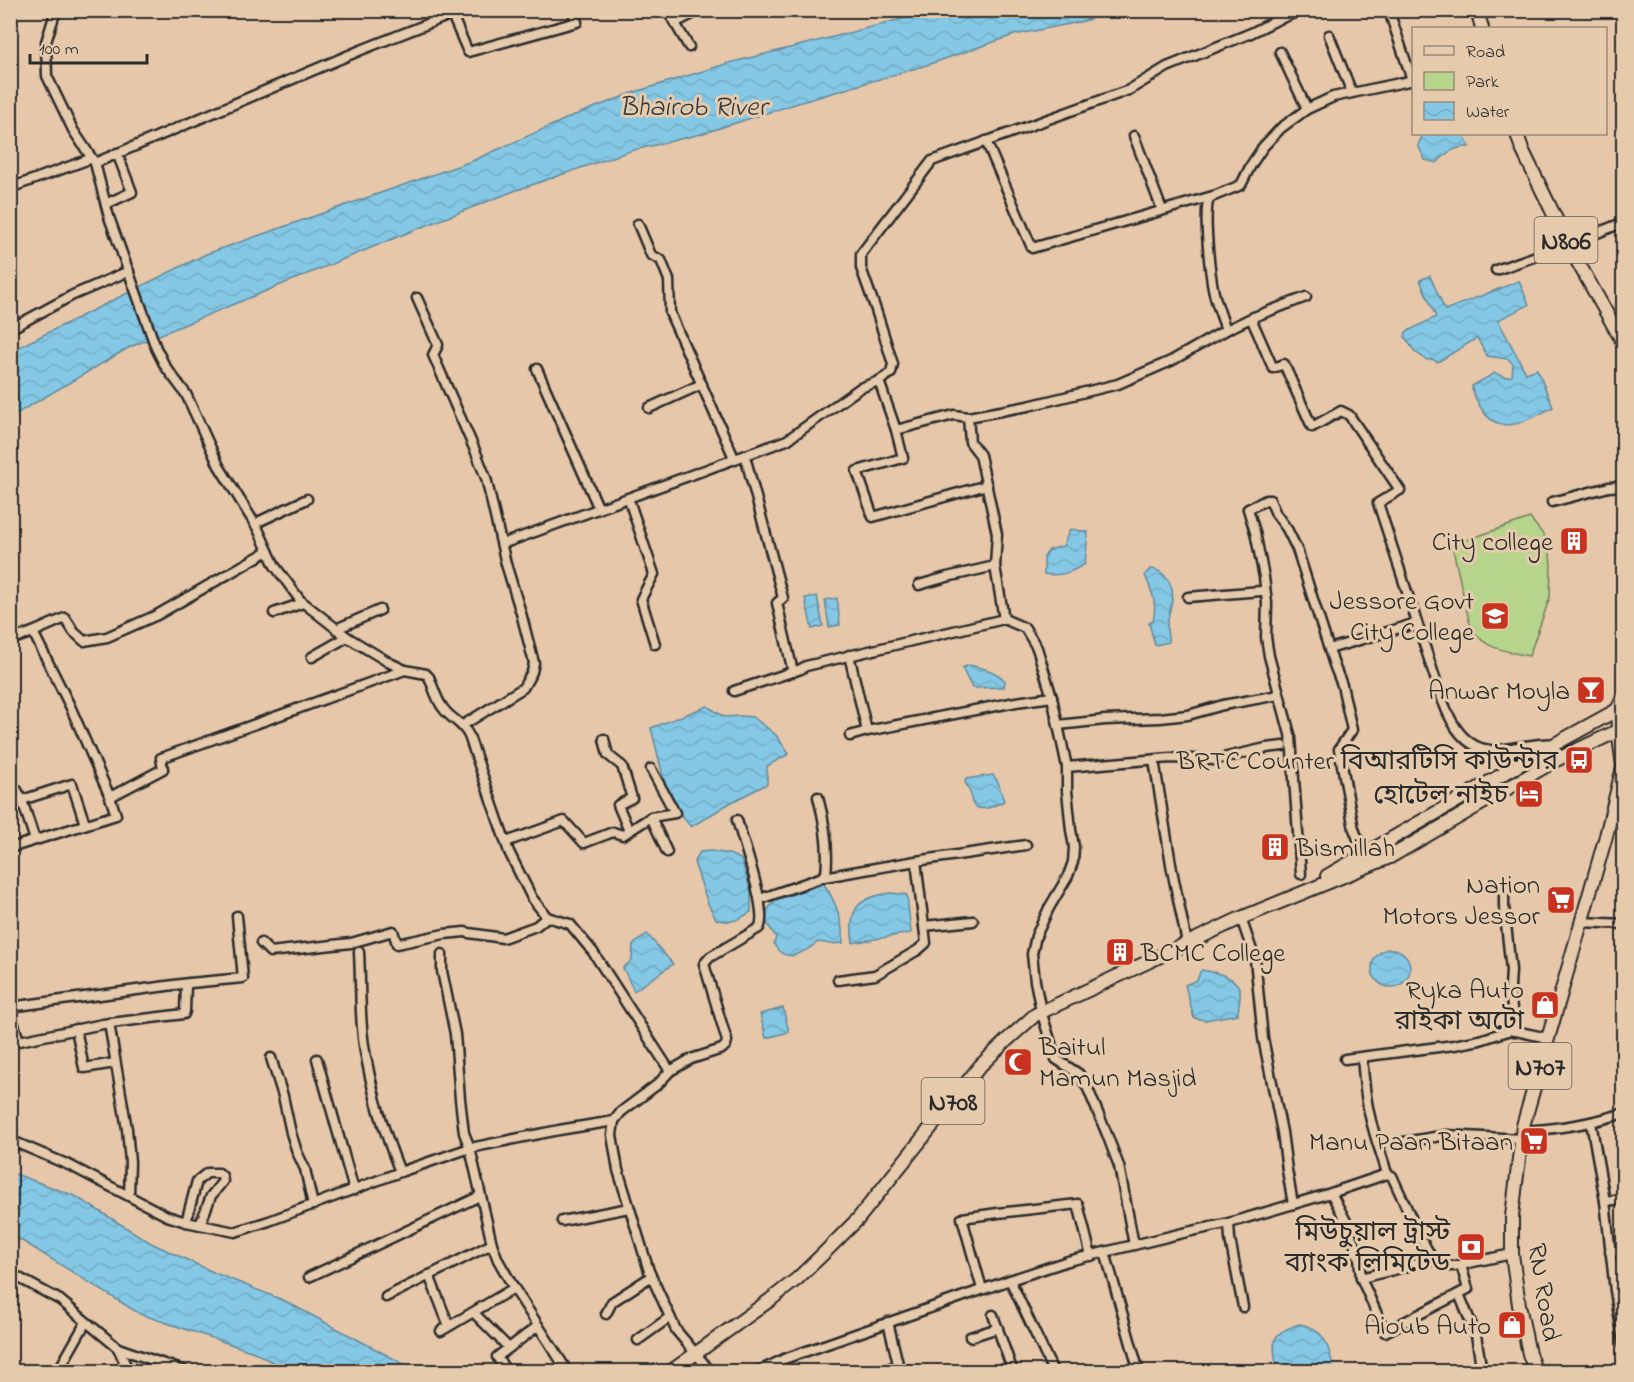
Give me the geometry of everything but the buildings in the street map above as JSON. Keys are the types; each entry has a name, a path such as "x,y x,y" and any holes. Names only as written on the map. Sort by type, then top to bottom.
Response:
{"highway":[{"path":"1477,10 1482,27"},
{"name":"N806","path":"1516,135 1569,244 1623,344"},
{"name":"N707","path":"1621,729 1620,709 1623,696"},
{"name":"N708","path":"1284,900 1620,709"},
{"name":"N708","path":"670,1371 788,1286 844,1233 858,1219 980,1066 1006,1040 1041,1011 1241,918 1390,857 1556,760 1621,729"},
{"name":"RN Road","path":"1536,1371 1529,1354 1512,1254 1512,1216 1522,1135 1581,922 1620,793 1623,764 1621,729"}],"street":[{"path":"56,10 46,42 47,75 73,130 91,161 156,348 165,366 186,394 219,466 258,529 275,566 303,603 347,637 390,663 405,670 428,675 441,707 463,725 469,736 509,852 532,898 547,917 570,924 593,952 670,1071"},
{"path":"10,189 117,153 361,50 463,10"},
{"path":"452,15 468,52 577,22 572,10"},
{"path":"667,10 689,47"},
{"path":"675,23 700,10"},
{"path":"502,544 787,440 860,388 879,381 891,373 893,364 861,268 861,254 932,161 1129,90 1167,67 1302,10"},
{"path":"1391,17 1412,77"},
{"path":"1329,35 1352,93"},
{"path":"1280,52 1307,109"},
{"path":"1226,330 1214,292 1207,229 1209,198 1240,185 1263,147 1281,129 1307,109 1333,97 1412,80"},
{"path":"1134,136 1162,210"},
{"path":"986,141 1032,248 1216,195"},
{"path":"106,204 132,192 117,153"},
{"path":"1496,270 1623,222"},
{"path":"638,224 651,255 661,260 666,271 670,286 670,313 735,460"},
{"path":"10,329 73,295 129,271"},
{"path":"896,430 954,415 968,417 1028,406 1118,384 1171,361 1251,318 1306,297"},
{"path":"417,298 438,345 433,355 486,478 534,667 520,691 463,725"},
{"path":"1251,318 1273,368 1284,364 1312,428 1341,411 1349,415 1400,490 1378,502 1447,713 1455,726 1476,746 1490,750 1545,742 1555,744"},
{"path":"537,369 599,509"},
{"path":"879,381 903,458 857,471 873,517 987,484"},
{"path":"649,408 702,384"},
{"path":"968,417 970,442 980,455 997,534 995,566 1004,620"},
{"path":"745,456 783,598 777,603 793,672"},
{"path":"1552,502 1609,487 1623,486"},
{"path":"260,521 307,500"},
{"path":"1301,874 1291,738 1267,646 1267,603 1264,578 1249,508 1266,500 1270,500 1297,549 1342,685 1352,730 1340,749 1354,829 1364,854"},
{"path":"630,503 654,574 640,599 655,644"},
{"path":"10,640 65,618 74,632 84,641 107,637 157,615 268,551"},
{"path":"919,585 995,566"},
{"path":"1188,597 1261,591"},
{"path":"274,613 303,603"},
{"path":"336,629 380,610"},
{"path":"734,691 806,666 1004,620 1025,628 1036,648 1053,697 1067,766 1067,791 1074,847 1068,876 1036,936 1032,954 1035,981 1041,1011 1056,1059 1078,1074 1088,1089 1119,1166 1134,1245"},
{"path":"1329,649 1418,623"},
{"path":"10,848 116,815 60,686 33,632"},
{"path":"312,657 347,637"},
{"path":"849,655 867,731"},
{"path":"110,797 163,768 160,758 405,670"},
{"path":"1058,724 1188,715 1223,705 1280,695"},
{"path":"850,736 1005,704 1053,697"},
{"path":"604,739 608,755 622,766 632,798 618,805 629,831"},
{"path":"1067,766 1170,758 1214,760 1284,746"},
{"path":"1155,760 1172,870 1188,943"},
{"path":"506,842 564,821 584,843 613,832 623,835 651,817 675,813 651,769"},
{"path":"22,800 72,784 85,824"},
{"path":"10,793 17,790 35,840"},
{"path":"818,797 828,847 824,877"},
{"path":"651,817 667,852"},
{"path":"711,1371 676,1330 649,1271 618,1170 612,1135 614,1121 621,1112 658,1084 670,1071 691,1059 726,1045 727,1041 704,964 710,957 761,926 760,899 736,819"},
{"path":"760,899 824,877 1026,845"},
{"path":"838,980 875,975 926,943 916,861"},
{"path":"1504,888 1514,1030"},
{"path":"190,983 186,987 184,1014 109,1023 18,1041 10,1009 190,983 243,978 237,916"},
{"path":"261,944 270,952 351,944 393,932 397,944 444,934 467,933 503,938 536,926 547,917"},
{"path":"1241,918 1255,959 1263,1038 1282,1132 1293,1204"},
{"path":"924,926 973,921"},
{"path":"1581,922 1623,924"},
{"path":"359,952 366,1061 387,1141 400,1172"},
{"path":"442,954 442,971 455,1034 464,1133 470,1148 492,1244 514,1288 568,1371"},
{"path":"109,1023 127,1129 130,1162 129,1195"},
{"path":"76,1029 84,1068 115,1063"},
{"path":"1345,1059 1463,1044 1514,1030 1548,1038"},
{"path":"1362,1057 1364,1086 1373,1128 1388,1174 1392,1176 1433,1260 1446,1266 1461,1265 1512,1254"},
{"path":"271,1058 283,1096 291,1133 305,1169 313,1205"},
{"path":"317,1059 354,1190"},
{"path":"1398,1143 1447,1135 1522,1135 1591,1122 1623,1113"},
{"path":"10,1140 71,1166 167,1216 235,1232 470,1148 614,1121"},
{"path":"1591,1122 1605,1201 1623,1347"},
{"path":"186,1222 197,1181 207,1173 219,1173 223,1181 212,1196 200,1225"},
{"path":"757,1371 784,1359 1010,1280 1105,1252 1229,1223 1388,1174"},
{"path":"1331,1193 1347,1223 1359,1258 1360,1278 1385,1332 1468,1289 1461,1265"},
{"path":"309,1277 480,1196"},
{"path":"1605,1201 1623,1199"},
{"path":"982,1290 962,1218 1078,1204 1091,1256"},
{"path":"562,1221 629,1208"},
{"path":"1229,1223 1230,1239 1244,1307"},
{"path":"386,1297 492,1244"},
{"path":"1610,1252 1623,1250"},
{"path":"1105,1252 1139,1371"},
{"path":"1360,1278 1433,1260"},
{"path":"10,1274 60,1300 118,1348 187,1371"},
{"path":"429,1275 449,1326"},
{"path":"606,1314 612,1302 649,1278"},
{"path":"1010,1280 1052,1370 1047,1371"},
{"path":"441,1331 514,1288"},
{"path":"1459,1294 1476,1335 1482,1371"},
{"path":"474,1313 509,1348"},
{"path":"993,1315 1014,1371"},
{"path":"638,1340 670,1317"},
{"path":"56,1371 86,1322"},
{"path":"874,1371 899,1369 888,1322"},
{"path":"507,1371 497,1357 538,1326"},
{"path":"970,1337 998,1328"},
{"path":"118,1348 129,1371"}],"green space":[{"path":"1530,518 1549,542 1551,566 1550,597 1529,656 1493,647 1485,643 1473,630 1452,545"}],"water":[{"name":"Bhairob River","path":"932,11 1112,11 1084,21 1014,35 930,64 701,134 630,151 514,191 130,347 11,417 11,351 206,254 472,161 575,115 635,92 729,63"},
{"path":"1423,135 1464,135 1469,147 1451,151 1437,163 1425,160 1418,145"},
{"path":"1430,276 1445,310 1519,281 1529,305 1498,320 1526,373 1537,369 1553,407 1515,424 1497,423 1489,417 1476,400 1472,386 1495,373 1504,377 1512,376 1513,364 1508,359 1487,356 1477,338 1438,362 1432,359 1427,360 1415,352 1405,337 1406,332 1436,317 1420,280"},
{"path":"1070,529 1088,532 1085,564 1066,573 1044,574 1044,557 1049,550 1063,546"},
{"path":"1150,569 1157,570 1164,575 1172,590 1167,628 1169,642 1155,645 1149,623 1153,620 1154,602 1145,575"},
{"path":"817,596 823,626 812,629 805,598"},
{"path":"837,598 840,625 829,627 825,600"},
{"path":"969,665 998,675 1005,681 1004,687 972,688 962,668"},
{"path":"707,706 724,717 753,717 776,735 789,754 767,766 767,784 691,827 681,815 665,784 651,728"},
{"path":"993,775 998,782 1004,801 988,808 976,807 972,802 966,779"},
{"path":"711,851 741,859 751,891 751,912 738,919 726,921 716,919 708,904 694,862 700,852"},
{"path":"824,884 838,912 843,943 818,942 801,953 783,954 774,944 776,937 765,920 768,909 775,900"},
{"path":"891,893 907,895 911,933 853,943 852,921 857,907 870,898"},
{"path":"647,934 673,964 634,991 623,968 632,960 633,945"},
{"path":"1391,949 1405,954 1410,968 1405,982 1391,987 1377,982 1372,968 1377,954"},
{"path":"1202,970 1224,975 1238,985 1240,993 1238,1014 1205,1020 1194,1018 1185,985 1197,980"},
{"path":"783,1008 789,1032 766,1038 760,1014"},
{"path":"10,1172 75,1196 151,1243 215,1273 283,1300 417,1371 288,1371 254,1352 140,1314 11,1234"},
{"path":"1300,1324 1316,1330 1321,1335 1328,1347 1334,1371 1277,1371 1275,1340 1282,1331"}],"place":[{"name":"City college","path":"1574,541"},
{"name":"Jessore Govt City College","path":"1495,616"},
{"name":"Anwar Moyla","path":"1591,690"},
{"name":"BRTC Counter বিআরটিসি কাউন্টার","path":"1579,760"},
{"name":"হোটেল নাইচ","path":"1529,794"},
{"name":"Bismillah","path":"1275,847"},
{"name":"Nation Motors Jessor","path":"1561,900"},
{"name":"BCMC College","path":"1120,952"},
{"name":"Ryka Auto রাইকা অটো","path":"1545,1005"},
{"name":"Baitul Mamun Masjid","path":"1018,1062"},
{"name":"Manu Paan Bitaan","path":"1534,1141"},
{"name":"মিউচুয়াল ট্রাস্ট ব্যাংক লিমিটেড","path":"1471,1247"},
{"name":"Aioub Auto","path":"1512,1325"}]}
